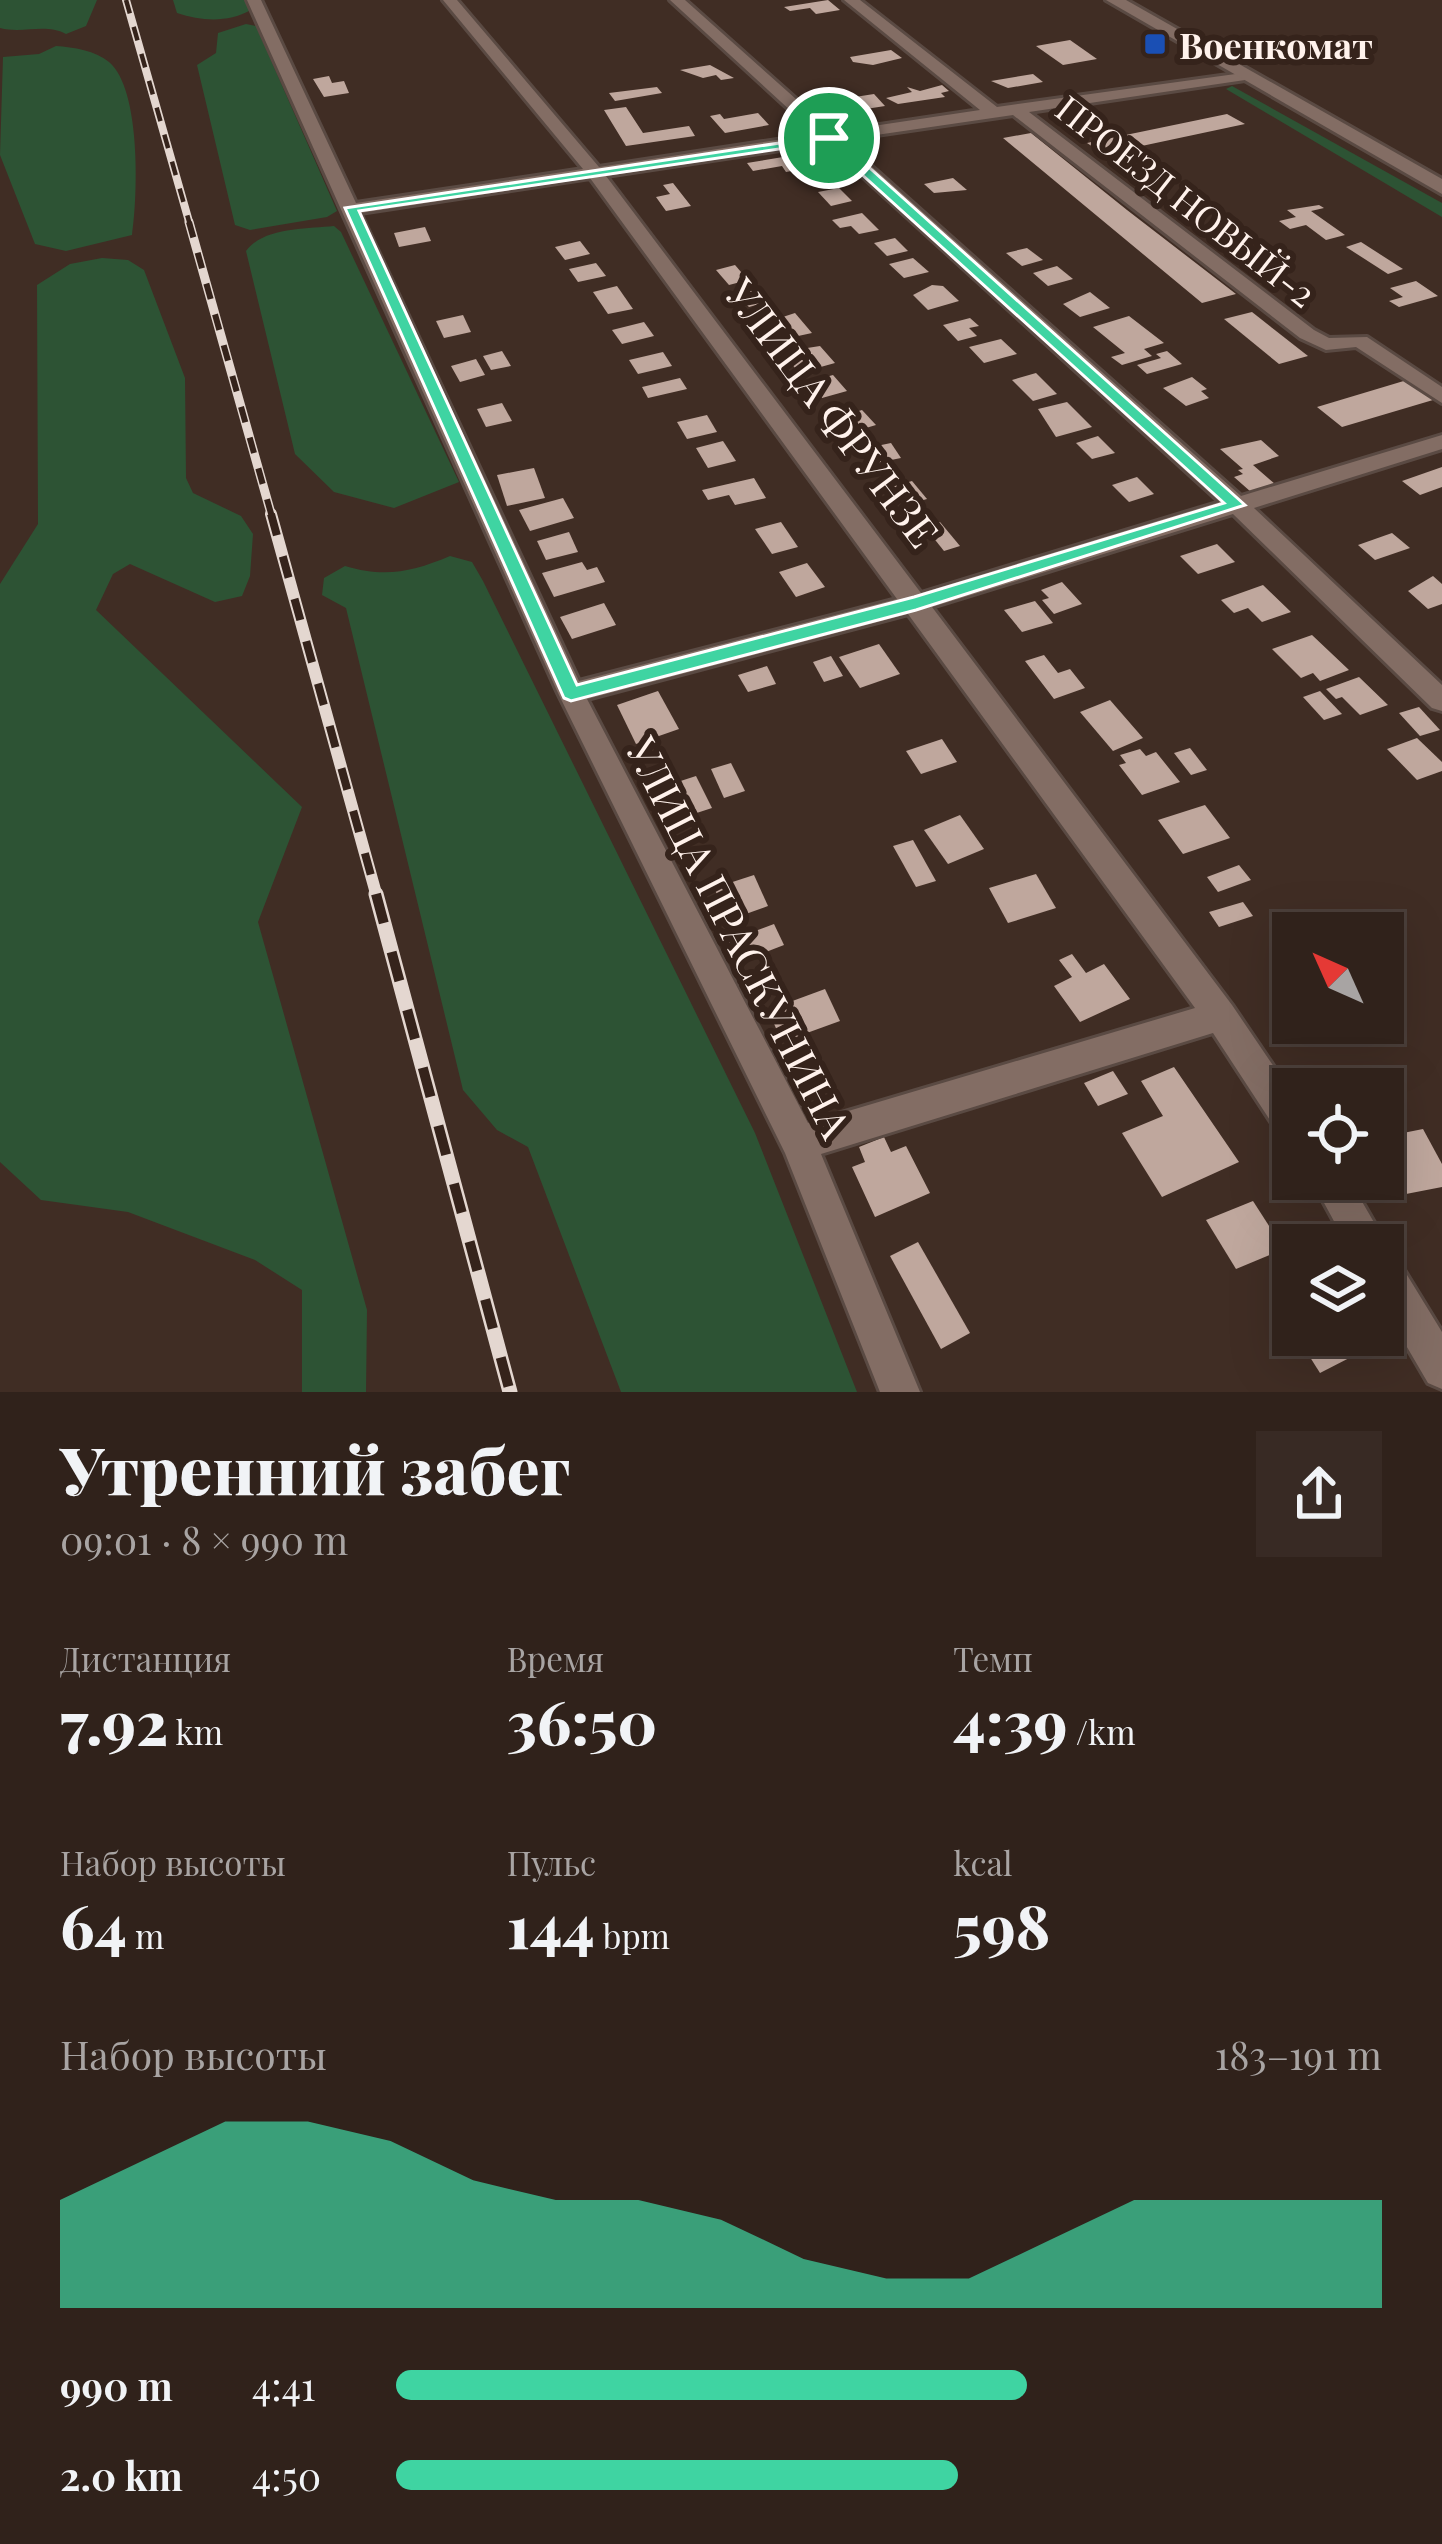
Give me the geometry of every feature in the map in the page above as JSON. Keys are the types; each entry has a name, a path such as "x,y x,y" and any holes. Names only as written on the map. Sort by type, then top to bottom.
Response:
{"main road":[{"path":"1114,0 1442,188"}],"street":[{"name":"УЛИЦА ПРАСКУНИНА","path":"254,0 571,693 799,1143 900,1392"},
{"name":"УЛИЦА ФРУНЗЕ","path":"450,0 593,170 1220,1016 1272,1094"},
{"path":"677,0 1237,505 1442,701"},
{"path":"851,0 995,114"},
{"path":"351,208 1244,75"},
{"name":"ПРОЕЗД НОВЫЙ-2","path":"1018,111 1307,334 1326,344 1360,340 1442,397"},
{"path":"571,693 916,603 1442,442"},
{"path":"799,1143 1220,1016"},
{"path":"1404,1305 1442,1369"}],"green space":[{"path":"0,0 97,0 86,26 66,34 0,28"},
{"path":"173,0 246,0 251,10 224,19 205,19 177,13"},
{"path":"246,24 256,26 337,211 327,217 250,230 235,225 197,65 216,53 218,33"},
{"path":"56,46 84,50 109,62 127,95 135,144 132,235 66,251 35,244 0,155 3,57 39,54"},
{"path":"1232,86 1442,203 1442,217 1226,89"},
{"path":"334,226 341,232 459,482 394,508 334,492 295,454 246,251 274,233"},
{"path":"102,258 128,260 144,270 185,378 186,478 193,493 241,516 253,534 250,576 242,596 215,602 130,564 113,574 96,610 302,807 258,922 367,1310 366,1392 302,1392 302,1290 255,1260 128,1212 41,1200 0,1162 0,584 38,524 37,285 70,264"},
{"path":"450,556 472,562 483,581 755,1133 857,1392 621,1392 528,1147 497,1130 463,1090 346,608 322,595 324,578 345,566 398,571"}],"building":[{"path":"828,0 840,10 816,14 810,8 790,11 784,7"},
{"path":"1070,40 1097,59 1063,65 1036,46"},
{"path":"891,50 902,58 873,65 853,62 850,57"},
{"path":"710,65 734,78 703,78 680,70"},
{"path":"1033,74 1043,82 1008,88 991,81"},
{"path":"329,76 332,83 344,81 349,93 324,97 313,79"},
{"path":"942,85 949,91 941,93 945,97 898,104 886,98 912,92 907,87 920,91"},
{"path":"657,87 662,93 615,101 609,93"},
{"path":"874,94 885,106 834,114 823,102"},
{"path":"626,107 643,133 689,126 695,136 626,146 604,110"},
{"path":"758,113 769,125 725,133 710,116 720,114 724,119"},
{"path":"1227,114 1245,124 1104,154 1087,143"},
{"path":"1031,133 1236,294 1202,303 1003,138"},
{"path":"801,154 808,162 792,164 797,170 786,172 782,166 753,171 747,163"},
{"path":"819,166 836,184 820,187 800,174"},
{"path":"953,178 967,190 934,193 924,184"},
{"path":"673,183 691,206 666,211 656,197 670,194 663,185"},
{"path":"839,188 852,201 831,206 818,192"},
{"path":"1324,208 1311,211 1345,235 1326,240 1306,225 1290,229 1279,221 1296,217 1287,210"},
{"path":"862,213 879,230 859,234 832,220"},
{"path":"425,227 431,241 399,247 394,233"},
{"path":"895,238 908,251 887,256 874,243"},
{"path":"580,241 590,254 565,260 555,247"},
{"path":"1361,242 1403,269 1388,274 1346,247"},
{"path":"1027,248 1043,260 1022,266 1006,253"},
{"path":"913,258 929,272 904,278 889,264"},
{"path":"596,263 606,276 578,282 569,269"},
{"path":"735,265 748,280 729,285 716,270"},
{"path":"1057,266 1073,279 1048,286 1033,273"},
{"path":"1416,281 1438,296 1399,307 1389,301 1403,297 1390,288"},
{"path":"932,285 943,286 959,301 928,310 913,295"},
{"path":"617,286 633,309 608,314 593,292"},
{"path":"759,289 770,301 749,307 737,295"},
{"path":"1090,292 1110,308 1080,317 1063,304"},
{"path":"1252,312 1308,356 1279,364 1224,319"},
{"path":"795,313 812,333 775,341 761,324"},
{"path":"463,315 471,332 444,338 436,321"},
{"path":"1129,316 1164,343 1144,349 1152,356 1122,365 1111,357 1125,353 1093,327"},
{"path":"970,318 979,326 969,328 977,336 958,341 943,325"},
{"path":"644,322 654,336 622,344 612,330"},
{"path":"1001,339 1017,354 984,363 969,347"},
{"path":"820,346 835,363 799,373 791,363 780,366 769,354"},
{"path":"502,351 511,366 491,370 483,356"},
{"path":"1167,351 1182,364 1147,374 1137,365 1161,358 1156,354"},
{"path":"663,352 672,366 638,374 629,360"},
{"path":"476,359 485,375 460,382 451,366"},
{"path":"1036,373 1057,394 1033,401 1012,380"},
{"path":"833,375 847,391 822,398 808,382"},
{"path":"1192,377 1207,389 1201,391 1209,398 1186,406 1163,388"},
{"path":"680,378 687,389 648,398 642,387"},
{"path":"1407,380 1433,400 1342,427 1317,407"},
{"path":"1067,402 1092,427 1056,437 1038,409"},
{"path":"502,403 512,421 486,427 477,409"},
{"path":"862,410 876,425 849,433 836,418"},
{"path":"707,415 717,432 687,439 677,422"},
{"path":"1098,436 1115,453 1092,459 1076,443"},
{"path":"1261,440 1279,456 1253,465 1275,484 1251,492 1234,477 1243,474 1238,470 1243,469 1220,449"},
{"path":"723,441 736,461 708,468 696,448"},
{"path":"891,443 901,458 871,464 862,449"},
{"path":"1442,467 1442,487 1420,495 1402,481"},
{"path":"534,468 545,498 507,506 497,475"},
{"path":"1137,477 1154,494 1129,502 1112,485"},
{"path":"754,478 766,498 735,505 729,495 708,500 702,490"},
{"path":"912,481 927,499 906,505 892,487"},
{"path":"563,498 574,518 530,531 519,510"},
{"path":"781,522 798,547 772,554 755,529"},
{"path":"940,522 960,546 944,551 924,526"},
{"path":"569,532 578,552 546,560 537,541"},
{"path":"1392,533 1410,548 1375,560 1358,545"},
{"path":"1217,544 1235,562 1198,574 1180,556"},
{"path":"582,562 587,570 597,567 605,582 554,597 542,573"},
{"path":"807,563 825,587 796,597 779,572"},
{"path":"1433,576 1442,584 1442,604 1428,609 1408,591"},
{"path":"1062,582 1082,604 1054,614 1042,600 1049,598 1041,590"},
{"path":"1263,585 1291,612 1262,622 1248,608 1234,613 1221,600"},
{"path":"1035,601 1053,623 1022,632 1004,610"},
{"path":"604,603 616,625 572,639 560,617"},
{"path":"1312,635 1349,670 1320,681 1313,673 1301,678 1272,649"},
{"path":"879,644 900,674 860,688 839,657"},
{"path":"1044,655 1058,673 1070,669 1085,688 1054,699 1025,661"},
{"path":"831,656 843,676 824,682 813,662"},
{"path":"767,666 776,684 748,692 738,675"},
{"path":"1359,677 1388,705 1360,715 1326,689"},
{"path":"658,691 679,729 636,744 617,705"},
{"path":"1320,691 1342,714 1324,720 1303,697"},
{"path":"1110,700 1143,738 1113,751 1080,712"},
{"path":"1419,707 1440,730 1420,736 1399,713"},
{"path":"1417,738 1442,762 1442,771 1417,780 1387,749"},
{"path":"942,739 957,762 921,774 906,751"},
{"path":"1190,748 1207,770 1191,775 1174,753"},
{"path":"1140,749 1146,756 1156,752 1180,782 1142,795 1119,765 1126,763 1120,755"},
{"path":"731,763 745,791 724,798 711,769"},
{"path":"696,776 712,808 675,820 659,788"},
{"path":"1205,805 1230,838 1183,854 1158,820"},
{"path":"960,815 984,849 948,864 924,830"},
{"path":"913,840 936,881 916,887 893,846"},
{"path":"1239,865 1251,880 1218,892 1207,877"},
{"path":"1036,874 1056,908 1008,923 989,888"},
{"path":"754,875 768,906 729,920 714,888"},
{"path":"1243,902 1253,916 1219,927 1209,912"},
{"path":"774,924 784,945 738,963 728,941"},
{"path":"1072,954 1086,973 1104,964 1130,999 1080,1022 1054,986 1072,977 1059,960"},
{"path":"825,989 840,1021 782,1042 768,1010"},
{"path":"1174,1067 1239,1162 1162,1197 1122,1133 1163,1116 1141,1081"},
{"path":"1113,1071 1128,1094 1098,1106 1084,1083"},
{"path":"1423,1129 1442,1164 1442,1187 1406,1194 1404,1133"},
{"path":"884,1137 891,1152 906,1146 930,1193 875,1217 852,1167 865,1162 859,1147"},
{"path":"1253,1201 1272,1230 1272,1254 1236,1269 1206,1220"},
{"path":"918,1242 970,1333 941,1349 890,1256"},
{"path":"1309,1356 1353,1356 1320,1373"}],"railway":[{"path":"126,0 190,225"},
{"path":"189,222 272,517"},
{"path":"271,514 377,897"},
{"path":"376,894 510,1392"}],"place":[{"name":"Военкомат","path":"1155,44"}],"route":[{"path":"829,138 1237,505 916,603 571,693 351,208 829,138"}]}
